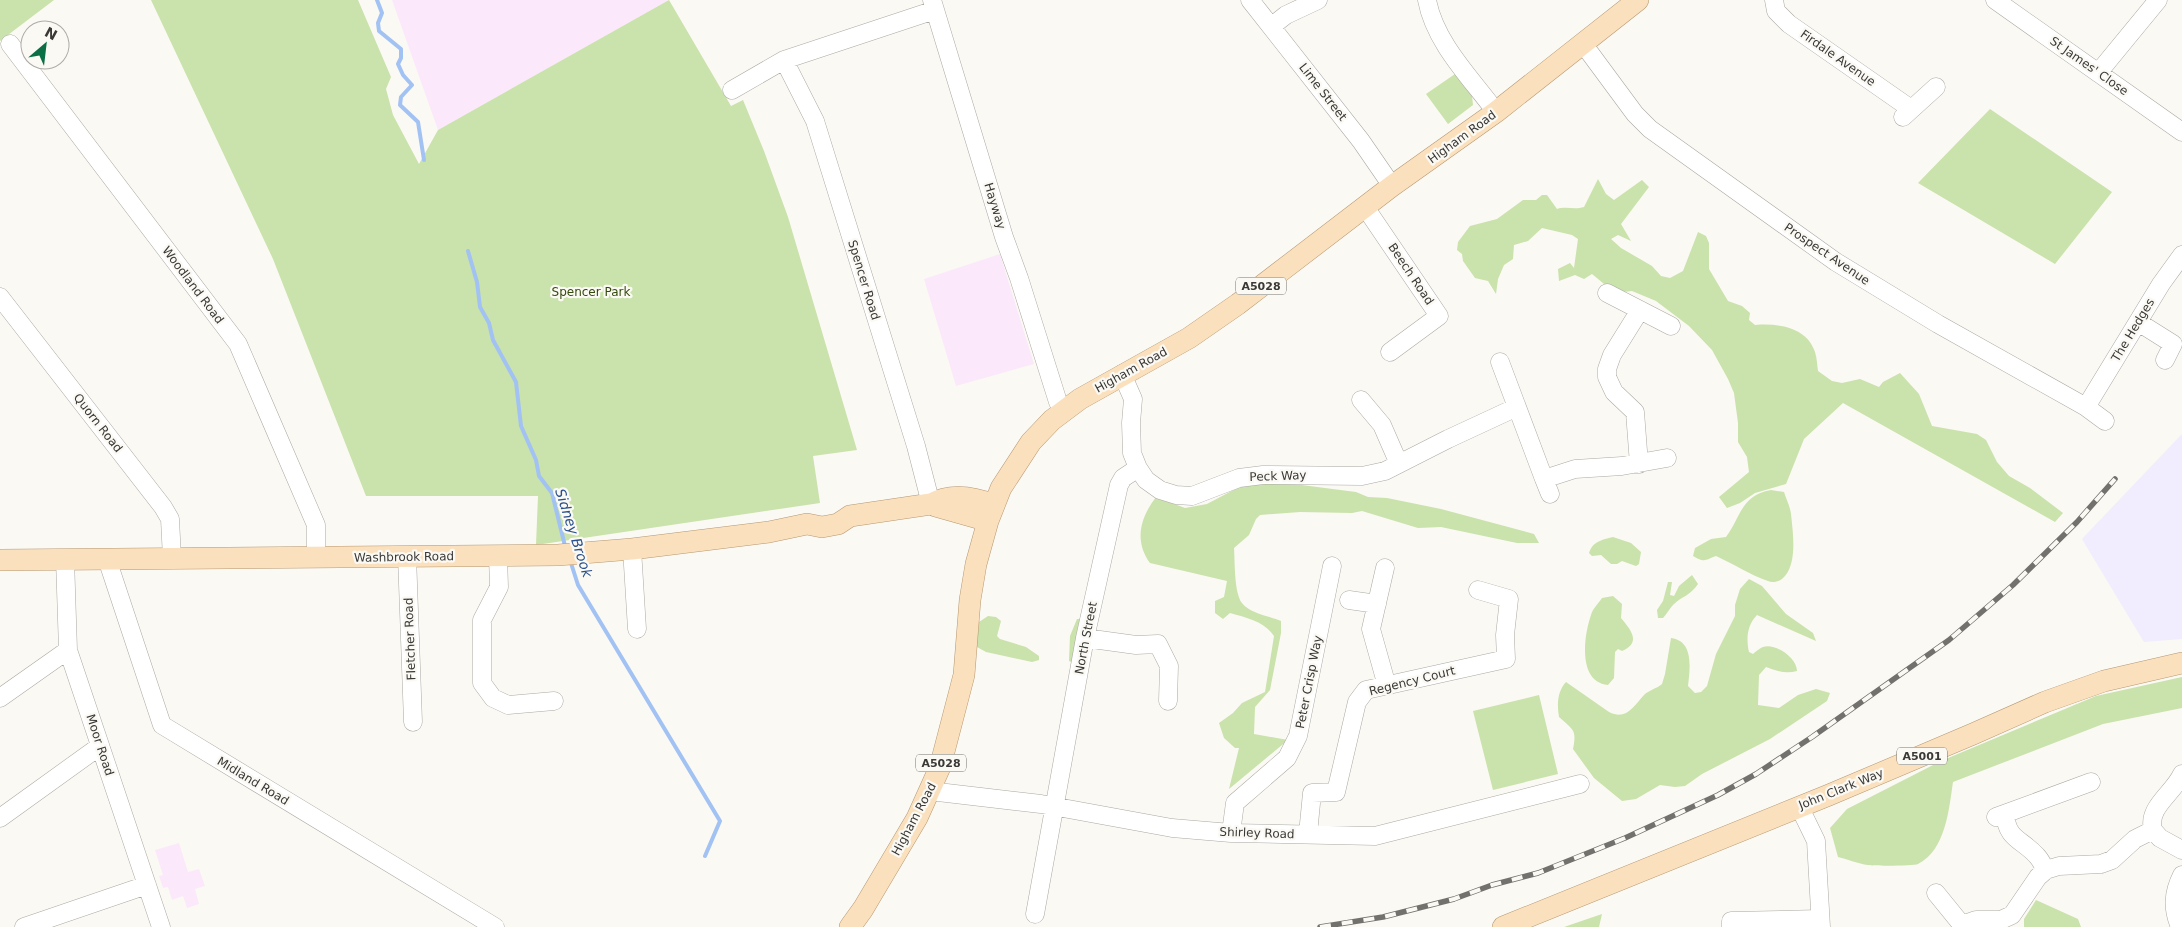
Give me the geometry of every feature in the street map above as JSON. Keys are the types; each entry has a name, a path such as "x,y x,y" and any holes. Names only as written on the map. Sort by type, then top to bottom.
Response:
{"main road":[{"name":"Higham Road","path":"862,918 931,789 960,697 964,676 970,600 976,564 991,513 1013,468 1031,442 1064,410 1122,374 1164,352 1213,322 1392,186 1496,112 1584,45 1638,0"},
{"name":"Washbrook Road","path":"0,560 566,554 632,549 769,532 806,524 822,527 838,524 850,516 931,504 991,513"},
{"name":"John Clark Way","path":"1503,927 1964,738 2045,702 2104,682 2182,663"},
{"name":"A5028","path":"850,927 862,918"}],"street":[{"name":"Lime Street","path":"1250,0 1361,141 1392,186"},
{"path":"1272,26 1286,15 1318,0"},
{"path":"1427,0 1430,13 1449,49 1496,112"},
{"name":"Firdale Avenue","path":"1774,0 1776,11 1789,24 1907,113 1936,87"},
{"name":"St James' Close","path":"1995,0 2182,132"},
{"path":"2098,73 2158,0"},
{"path":"732,90 784,60 933,5"},
{"name":"Hayway","path":"933,5 1004,237 1020,278 1058,402 1064,410"},
{"name":"Woodland Road","path":"10,44 238,344 316,525 316,557"},
{"name":"Prospect Avenue","path":"1584,45 1635,114 1658,135 1836,262 1938,324 2086,408 2105,421"},
{"name":"Spencer Road","path":"784,60 814,121 916,446 931,504"},
{"name":"Beech Road","path":"1365,207 1439,316 1390,352"},
{"name":"The Hedges","path":"2086,408 2161,284 2182,255"},
{"path":"1607,293 1670,326"},
{"name":"Quorn Road","path":"0,297 163,507 170,519 172,558"},
{"path":"1639,464 1635,412 1614,392 1607,369 1612,355 1640,310"},
{"path":"2138,322 2173,344 2165,360"},
{"path":"1498,360 1547,486 1575,469 1639,464 1667,458"},
{"path":"1122,374 1133,399 1132,454 1138,468"},
{"path":"1361,400 1382,425 1399,464"},
{"name":"Peck Way","path":"1138,468 1146,480 1160,490 1176,495 1192,496 1239,478 1263,475 1362,476 1385,471 1517,407"},
{"name":"North Street","path":"1035,914 1085,638 1119,485 1123,478 1138,468"},
{"path":"632,549 637,630"},
{"name":"Fletcher Road","path":"407,556 413,722"},
{"path":"498,556 499,587 482,620 482,683 493,698 508,706 554,701"},
{"name":"Moor Road","path":"66,559 68,650 161,927"},
{"name":"Midland Road","path":"106,559 162,725 495,927"},
{"name":"Peter Crisp Way","path":"1231,833 1235,803 1287,758 1298,736 1332,566"},
{"path":"1385,568 1372,629 1387,686"},
{"name":"Regency Court","path":"1308,834 1312,793 1336,792 1357,702 1366,690 1506,659 1505,635 1509,599 1478,590"},
{"path":"1349,600 1377,604"},
{"path":"1085,638 1136,645 1158,644 1169,666 1168,701"},
{"path":"0,698 68,650"},
{"path":"0,818 100,746"},
{"path":"2182,774 2178,783 2154,810 2150,821 2152,830 2160,838 2182,850"},
{"path":"2046,870 2038,857 2013,836 2000,815 2091,782"},
{"name":"Shirley Road","path":"931,789 938,792 1041,804 1054,808 1172,828 1231,833 1375,836 1580,784"},
{"path":"1731,927 1731,921 1821,923 1816,841 1799,806"},
{"path":"1936,893 1962,926 1976,920 2001,920 2012,916 2038,877 2046,870 2059,866 2101,864 2112,860 2134,840 2152,830"},
{"path":"2180,927 2174,901 2176,887 2182,875"},
{"path":"24,927 147,885"}],"shaded area":[{"path":"392,0 669,0 438,130"},
{"path":"1000,254 1034,364 956,386 924,279"},
{"path":"2182,434 2182,639 2144,642 2082,539"},
{"path":"179,843 188,872 199,869 205,886 195,889 199,904 187,908 183,896 172,900 168,887 163,888 159,876 163,875 155,850"}],"green space":[{"path":"0,0 54,0 28,20 20,20 20,26 0,41"},
{"name":"Spencer Park","path":"151,0 358,0 391,77 386,89 393,115 419,164 438,130 669,0 731,106 743,100 788,217 857,450 813,456 820,503 536,545 538,496 366,496 273,259"},
{"path":"1455,74 1472,96 1473,105 1448,124 1426,94"},
{"path":"1990,109 2112,192 2055,264 1918,183"},
{"path":"1598,179 1606,194 1614,200 1642,180 1649,187 1621,224 1631,241 1618,235 1611,239 1621,248 1652,266 1661,276 1670,278 1683,271 1698,232 1706,236 1709,243 1709,269 1728,301 1742,306 1750,313 1749,320 1755,325 1782,326 1799,332 1811,344 1815,352 1818,371 1832,381 1842,383 1860,379 1879,387 1883,382 1900,373 1919,394 1932,426 1977,434 1986,440 1997,462 2009,476 2030,488 2063,513 2055,522 1843,403 1804,439 1786,484 1755,493 1740,503 1727,508 1719,497 1749,472 1747,457 1738,442 1738,423 1734,393 1712,350 1689,326 1656,301 1632,291 1623,292 1609,288 1592,274 1584,279 1575,275 1559,281 1558,269 1570,263 1574,268 1578,239 1572,235 1542,228 1528,241 1514,245 1513,259 1504,265 1498,279 1496,294 1488,281 1475,278 1463,261 1462,254 1457,250 1458,242 1470,226 1497,219 1523,200 1536,200 1542,195 1547,195 1557,209 1584,207"},
{"path":"1286,483 1356,492 1368,497 1387,498 1441,509 1534,534 1539,543 1517,543 1441,527 1418,528 1362,511 1352,513 1300,512 1260,515 1256,519 1249,535 1234,548 1236,585 1242,603 1254,612 1281,621 1281,633 1270,690 1255,707 1254,734 1288,740 1229,789 1239,748 1235,748 1224,738 1219,723 1233,713 1242,703 1265,692 1274,636 1260,623 1255,621 1230,613 1223,619 1215,613 1215,601 1224,597 1227,581 1150,563 1142,546 1141,530 1146,513 1156,497 1185,508 1207,504 1243,485"},
{"path":"1771,490 1784,492 1791,514 1792,558 1787,573 1782,579 1770,582 1716,556 1707,560 1700,560 1693,556 1695,548 1711,539 1726,537 1748,502 1753,497"},
{"path":"1613,537 1631,543 1641,552 1639,564 1636,566 1622,561 1617,564 1611,564 1601,555 1592,556 1589,553 1595,543"},
{"path":"1692,575 1698,584 1695,588 1673,605 1663,618 1658,618 1657,610 1663,601 1668,582 1672,582 1670,595 1674,596 1679,586"},
{"path":"1749,579 1762,586 1786,614 1813,633 1816,641 1757,615 1751,623 1748,632 1749,652 1753,654 1768,646 1774,647 1794,661 1797,671 1781,672 1766,667 1759,675 1758,705 1779,708 1798,695 1816,689 1830,693 1827,701 1770,739 1702,774 1685,786 1660,785 1636,799 1622,801 1594,778 1573,749 1573,730 1559,717 1558,699 1563,686 1566,682 1609,712 1620,715 1625,713 1633,708 1646,693 1662,684 1671,638 1684,644 1687,650 1690,664 1688,686 1695,693 1701,692 1707,686 1716,654 1735,616 1735,605 1740,589"},
{"path":"1613,596 1622,604 1621,618 1630,630 1633,639 1628,647 1622,651 1618,649 1615,652 1614,678 1608,685 1598,682 1591,676 1587,667 1585,645 1588,624 1593,610 1602,598"},
{"path":"988,616 996,617 1001,621 997,636 1000,639 1026,647 1039,656 1039,660 1032,662 986,652 977,647 975,638 979,622"},
{"path":"1077,619 1082,619 1077,665 1069,661 1070,636"},
{"path":"2182,677 2182,708 2103,724 1953,782 1948,816 1940,839 1935,849 1918,864 1860,864 1838,857 1830,828 1847,809 1941,761 2096,696"},
{"path":"1539,695 1558,774 1493,790 1473,711"},
{"path":"2036,900 2078,919 2081,927 2024,927 2024,919"},
{"path":"1602,914 1599,927 1564,927"}],"waterway":[{"name":"Sidney Brook","path":"377,0 382,13 378,23 379,31 401,49 401,58 398,64 403,75 412,85 401,97 400,105 418,122 424,160"},
{"name":"Sidney Brook","path":"468,251 477,282 480,307 489,323 493,340 516,382 521,426 536,460 539,476 552,493 565,546"},
{"name":"Sidney Brook","path":"570,560 578,585 720,821 705,856"}],"railway":[{"path":"1320,927 1383,917 1454,899 1492,885 1538,873 1625,838 1718,795 1756,774 1812,737 1949,640 2013,585 2077,522 2115,479"}]}
